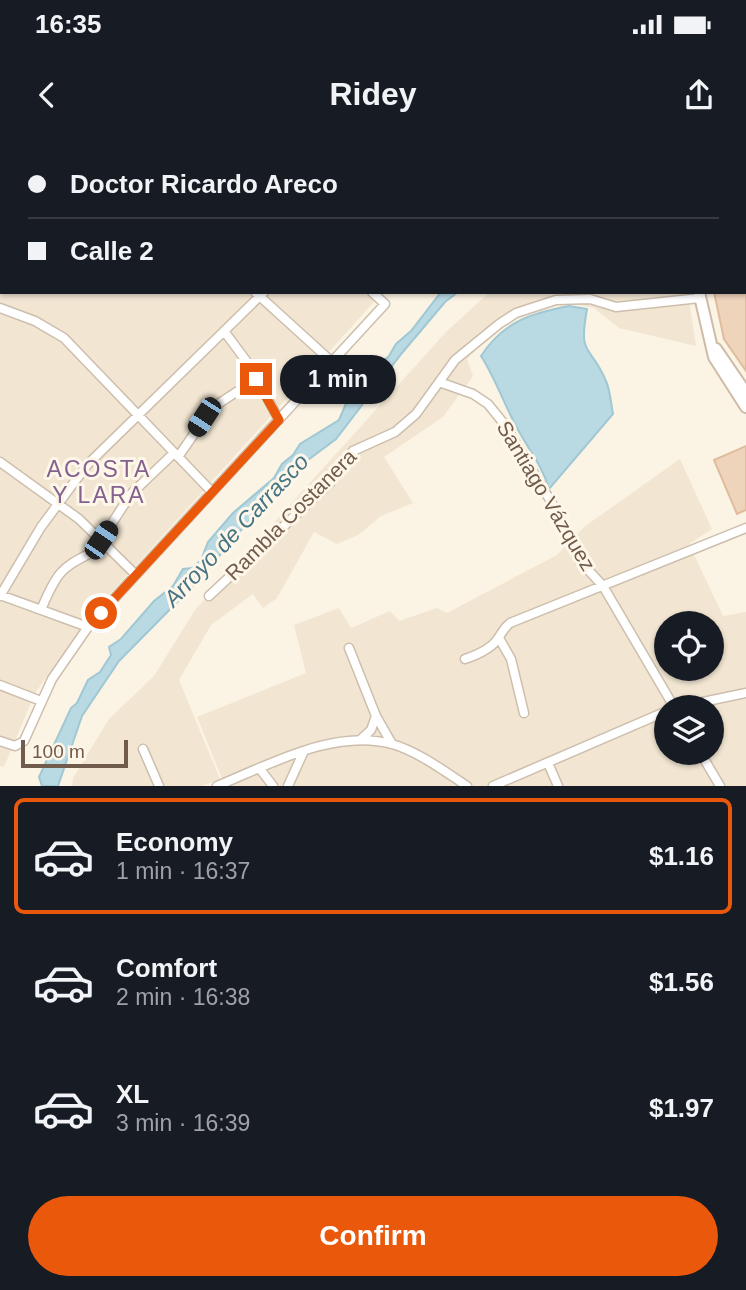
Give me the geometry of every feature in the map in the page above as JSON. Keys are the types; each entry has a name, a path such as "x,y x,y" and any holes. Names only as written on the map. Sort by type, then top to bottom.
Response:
{"main road":[{"path":"699,295 714,357 746,407"},
{"path":"713,347 746,393"}],"street":[{"path":"88,627 0,595 58,503 87,465 259,294 332,362"},
{"path":"0,741 20,745 24,741 41,701 88,627 385,304 374,294"},
{"name":"Rambla Costanera","path":"209,596 330,482 353,451 395,432 416,414 456,360 516,313 556,300 590,299 616,307 640,306 699,295"},
{"path":"0,308 35,321 64,338 212,492"},
{"path":"224,331 238,347 279,420"},
{"path":"41,610 55,578 63,568 103,542 131,494 176,455 212,408 256,379"},
{"name":"Santiago Vázquez","path":"439,382 473,394 488,404 505,425 556,510 580,561 603,586 670,695"},
{"path":"0,462 58,503 136,575"},
{"path":"465,659 481,653 499,638 510,623 746,528"},
{"path":"499,638 511,659 524,713"},
{"path":"349,648 376,716 392,744"},
{"path":"0,685 41,701"},
{"path":"724,697 746,693"},
{"path":"360,740 371,730 376,716"},
{"path":"494,786 654,717"},
{"path":"217,786 303,753 331,744 360,740 392,744 432,763 467,786"},
{"path":"143,750 159,786"},
{"path":"288,786 303,753"},
{"path":"548,763 558,786"},
{"path":"708,765 720,786"},
{"path":"260,769 273,786"}],"shaded area":[{"path":"0,294 368,294 374,302 91,615 35,693 4,767 0,766"},
{"path":"488,294 688,294 696,346 619,328 594,308 569,303 551,305 517,316 492,333 467,359 473,376 443,417 384,457 413,503 381,516 358,535 337,544 314,532 277,598 263,608 253,594 211,625 179,680 220,779 202,786 72,786 73,778 109,719 154,676 195,610 447,331"},
{"path":"680,459 712,529 689,544 721,611 654,611 654,681 724,681 724,616 746,612 746,786 225,786 197,717 306,673 294,625 339,608 351,628 390,611 399,621 437,608 447,613 557,555 584,527"}],"water":[{"name":"Arroyo de Carrasco","path":"439,294 455,294 445,302 402,353 336,439 308,460 240,531 198,581 119,661 82,716 58,786 42,786 39,777 71,708 77,703 88,680 100,672 111,655 109,647 121,639 154,601 173,586 183,569 192,568 201,560 208,542 233,513 274,478 282,464 293,455 300,444 339,420 347,401 361,389 358,383 389,356 396,344 411,331"},
{"path":"569,306 587,309 585,343 606,381 613,414 549,489 481,356 508,327 530,316"}],"building":[{"path":"714,294 746,294 746,371 724,339"},
{"path":"746,446 746,510 737,514 714,460"}],"district":[{"name":"ACOSTA Y LARA","path":"99,482"}],"route":[{"path":"101,613 279,420 256,379"}]}
